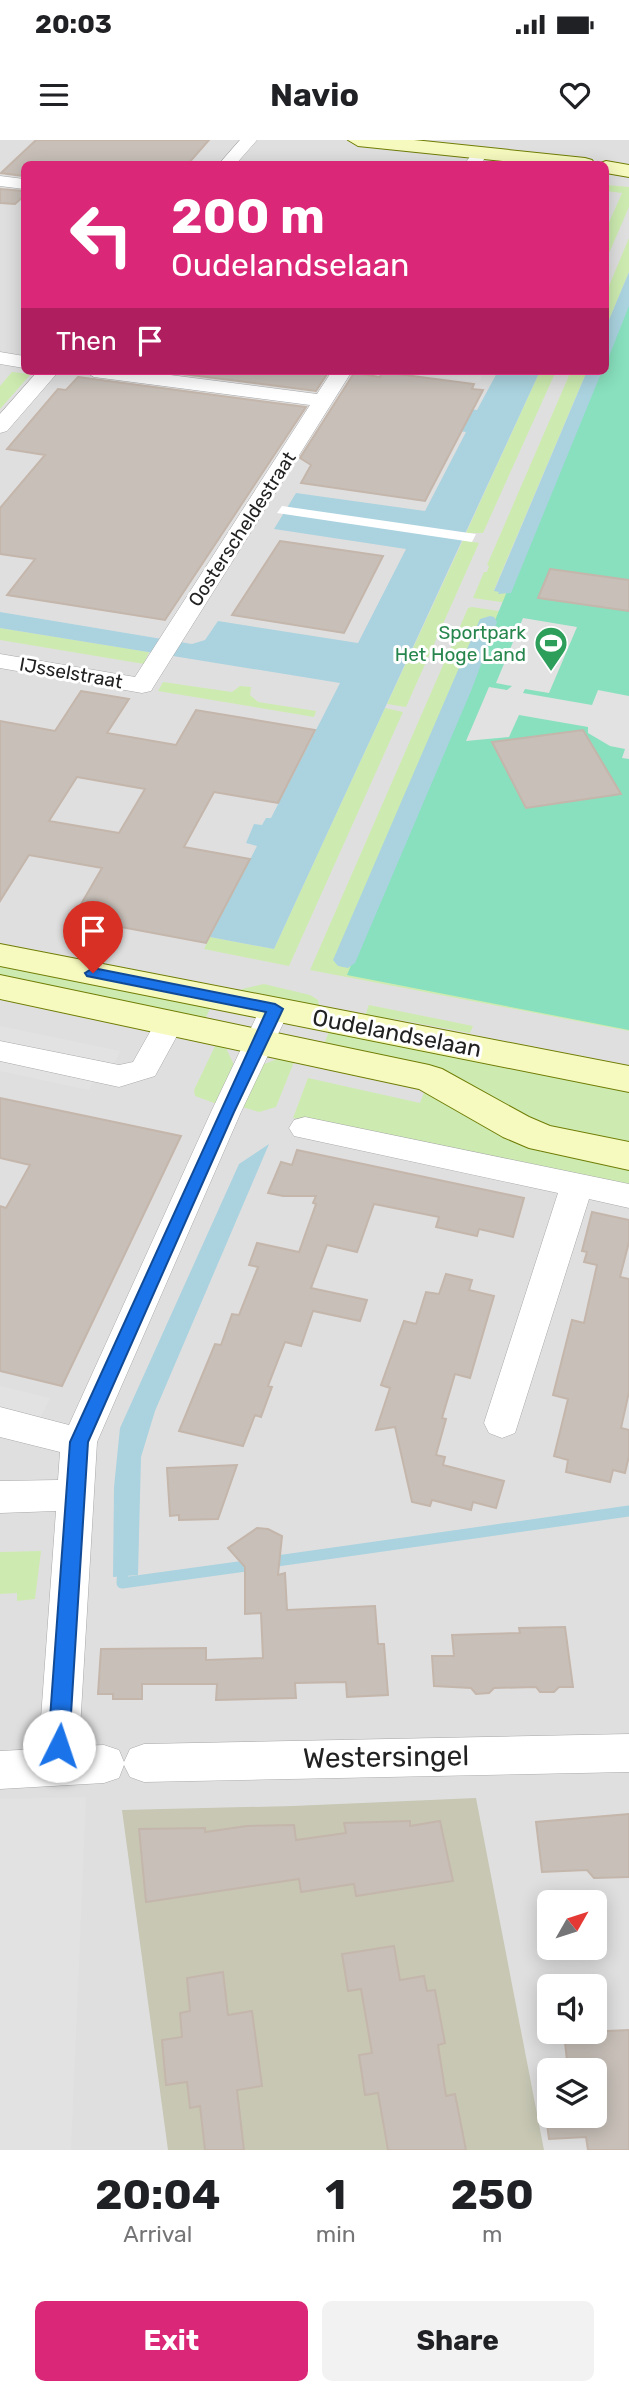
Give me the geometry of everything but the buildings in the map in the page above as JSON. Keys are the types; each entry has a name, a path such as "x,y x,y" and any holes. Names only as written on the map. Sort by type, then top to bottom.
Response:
{"street":[{"path":"230,161 249,140"},
{"path":"358,140 477,159 520,161"},
{"path":"0,181 21,184"},
{"path":"0,358 21,362"},
{"path":"0,427 46,375"},
{"path":"125,375 324,401"},
{"name":"Oosterscheldestraat","path":"142,686 340,375"},
{"name":"IJsselstraat","path":"0,660 142,686"},
{"name":"Oudelandselaan","path":"0,955 267,1025 429,1078 516,1127 543,1138 629,1156"},
{"name":"Oudelandselaan","path":"0,987 169,1023 267,1025 629,1080"},
{"path":"0,1051 119,1076 144,1069 169,1023"},
{"path":"53,1767 59,1746 79,1442 267,1025"},
{"path":"305,1128 629,1196"},
{"path":"502,1423 577,1185"},
{"path":"0,1422 79,1442"},
{"path":"0,1497 75,1495"},
{"name":"Westersingel","path":"0,1770 124,1763 629,1753"}],"shaded area":[{"path":"0,140 629,140 629,2150 0,2150"},
{"path":"426,375 482,375 479,382"},
{"name":"Sportpark Het Hoge Land","path":"523,618 577,627 549,693 525,689 523,693 592,705 598,690 629,696 629,759 622,758 625,749 610,746 588,733 588,727 519,715 509,737 466,741 489,687 507,690 512,686 496,683"},
{"path":"0,1026 120,1051 114,1064 102,1062 89,1090 0,1071"},
{"path":"0,1386 50,1398 41,1417 0,1407"},
{"path":"86,1797 71,2150 0,2150 0,1799"},
{"path":"476,1798 537,2114 537,2128 540,2128 544,2150 168,2150 122,1810"}],"green space":[{"path":"609,185 629,187 629,207 609,253 609,222 622,193 609,191"},
{"path":"629,238 629,272 609,320 609,286"},
{"name":"Sportpark Het Hoge Land","path":"629,298 629,1030 347,975 597,375 609,375 609,348"},
{"path":"12,372 30,375 0,409 0,386"},
{"path":"538,375 554,375 483,533 466,533"},
{"path":"569,375 585,375 494,590 511,593 508,603 473,598 484,572 487,572 487,565"},
{"path":"463,540 479,543 406,707 387,704"},
{"path":"468,608 524,615 629,1007 629,1031 310,970","holes":["490,616 493,619 334,961 480,620"]},
{"path":"0,628 149,652 144,664 0,640"},
{"path":"163,682 232,692 240,686 251,687 250,695 258,702 316,711 314,717 158,691"},
{"path":"385,708 403,712 289,966 204,949 210,937 274,949"},
{"path":"0,960 213,1002 203,1024 0,982"},
{"path":"264,984 310,995 318,1000 319,1006 239,997 242,989"},
{"path":"369,1005 473,1026 470,1033 395,1019 363,1021"},
{"path":"332,1024 629,1084 629,1149 552,1133 322,1049"},
{"path":"218,1040 225,1046 235,1067 217,1104 195,1096 194,1090"},
{"path":"282,1057 296,1057 276,1107 259,1112 242,1107 262,1065"},
{"path":"308,1078 420,1103 425,1090 629,1163 629,1190 293,1118"},
{"path":"41,1551 35,1599 17,1601 17,1593 0,1594 0,1552"}],"water":[{"path":"629,272 629,306 609,356 609,320"},
{"path":"496,375 538,375 274,949 210,937 257,846 246,843 254,824 262,825 266,818 271,818 340,683 0,628 0,612 192,644 205,640 218,621 358,643 406,549 274,529 296,493 425,511 466,432 344,415 357,394 477,410"},
{"path":"585,375 600,375 511,593 498,594 499,592 494,591"},
{"path":"490,616 497,622 471,691 355,963 348,968 338,966 333,960 480,619"},
{"path":"269,1144 155,1411 141,1457 138,1575 113,1577 114,1487 120,1428 239,1164"}],"pier":[{"path":"282,506 476,534 472,542 277,513"}],"waterway":[{"path":"270,1562 629,1511"},
{"path":"123,1565 122,1583 253,1565"}],"place":[{"name":"Sportpark Het Hoge Land","path":"551,673"}],"route":[{"path":"59,1746 79,1442 226,1112 275,1009 93,973"}]}
